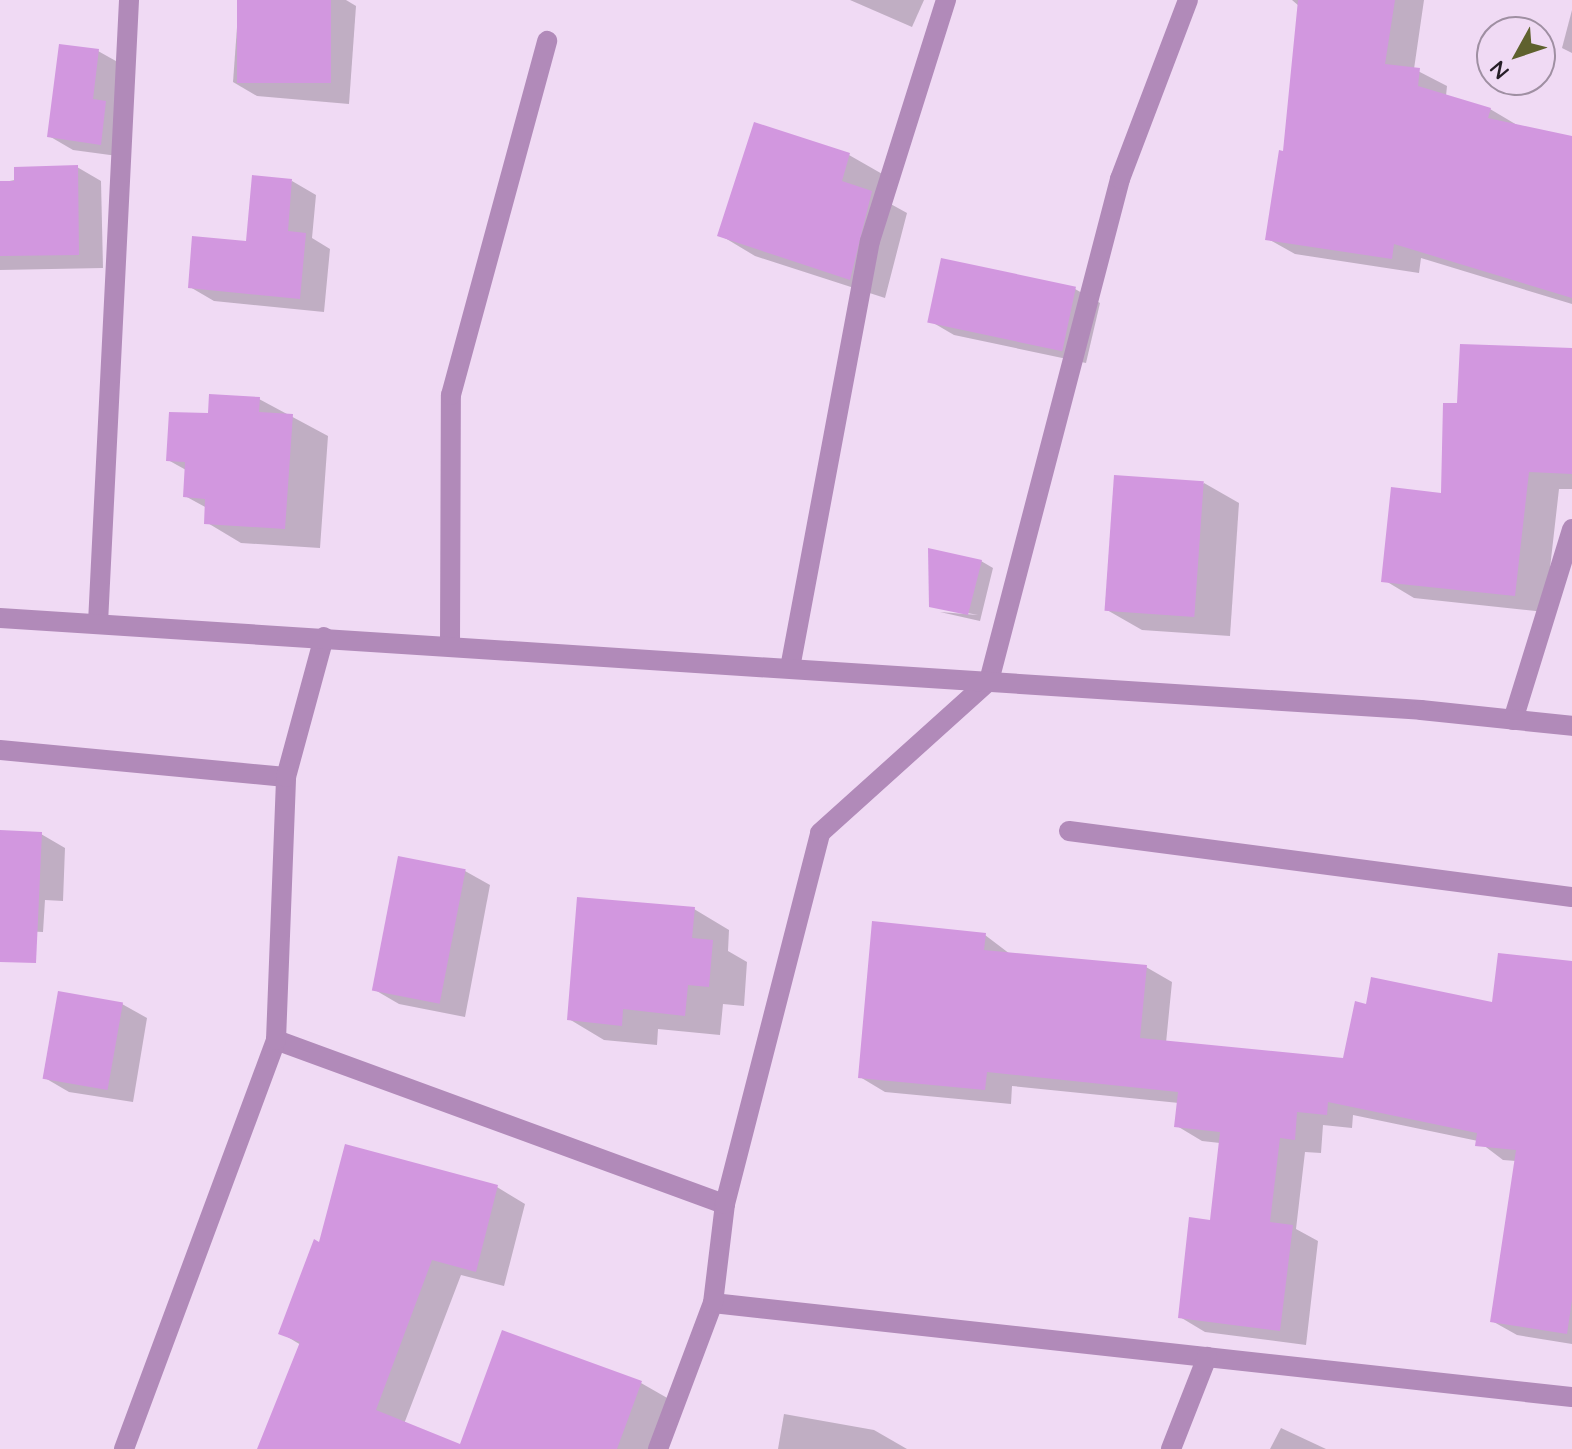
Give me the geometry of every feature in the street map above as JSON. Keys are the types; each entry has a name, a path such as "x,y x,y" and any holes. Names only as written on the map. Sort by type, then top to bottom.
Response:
{"street":[{"path":"98,623 129,0"},
{"path":"790,668 870,241 946,0"},
{"path":"658,1449 713,1303 725,1204 820,833 989,681 1120,179 1188,0"},
{"path":"450,645 451,395 547,41"},
{"path":"1513,720 1572,529"},
{"path":"0,618 989,681 1572,726"},
{"path":"124,1449 276,1040 286,777 324,637"},
{"path":"0,750 286,777"},
{"path":"1069,831 1572,897"},
{"path":"276,1040 725,1204"},
{"path":"713,1303 1572,1397"},
{"path":"1171,1449 1207,1357"}],"building":[{"path":"237,0 331,0 331,83 237,83"},
{"path":"1298,0 1395,0 1385,64 1420,68 1418,86 1491,108 1488,118 1572,136 1572,298 1394,244 1392,259 1265,240 1279,150 1283,151"},
{"path":"59,44 99,49 93,99 106,101 101,145 47,137"},
{"path":"754,122 850,153 842,181 872,191 850,280 717,236"},
{"path":"78,165 79,255 0,256 0,181 14,181 14,167"},
{"path":"252,175 292,179 288,231 306,233 300,299 188,288 192,236 246,241"},
{"path":"941,258 1076,287 1062,351 927,323"},
{"path":"1460,344 1572,348 1572,474 1529,472 1515,596 1381,582 1391,487 1441,493 1443,403 1457,403"},
{"path":"209,394 260,397 259,412 293,414 285,529 204,524 205,499 183,497 185,462 166,461 169,412 208,413"},
{"path":"1114,475 1204,481 1194,617 1105,611"},
{"path":"928,548 982,560 968,615 929,607"},
{"path":"0,830 42,832 36,963 0,962"},
{"path":"398,856 466,869 440,1004 372,990"},
{"path":"577,897 695,907 692,938 713,940 709,987 688,985 685,1016 623,1009 622,1026 567,1020"},
{"path":"872,921 986,933 984,950 1147,965 1140,1038 1343,1058 1355,1001 1366,1004 1371,977 1492,1002 1498,953 1572,961 1572,1300 1567,1334 1490,1322 1516,1150 1475,1146 1477,1133 1328,1102 1327,1115 1297,1112 1295,1140 1280,1138 1270,1222 1293,1225 1280,1331 1178,1318 1189,1217 1210,1220 1220,1132 1174,1127 1178,1092 987,1072 985,1090 858,1078"},
{"path":"58,991 123,1002 108,1090 43,1079"},
{"path":"345,1144 498,1185 476,1272 432,1260 376,1410 460,1444 502,1330 642,1381 617,1449 257,1449 300,1342 278,1334 314,1239 319,1242"}]}
